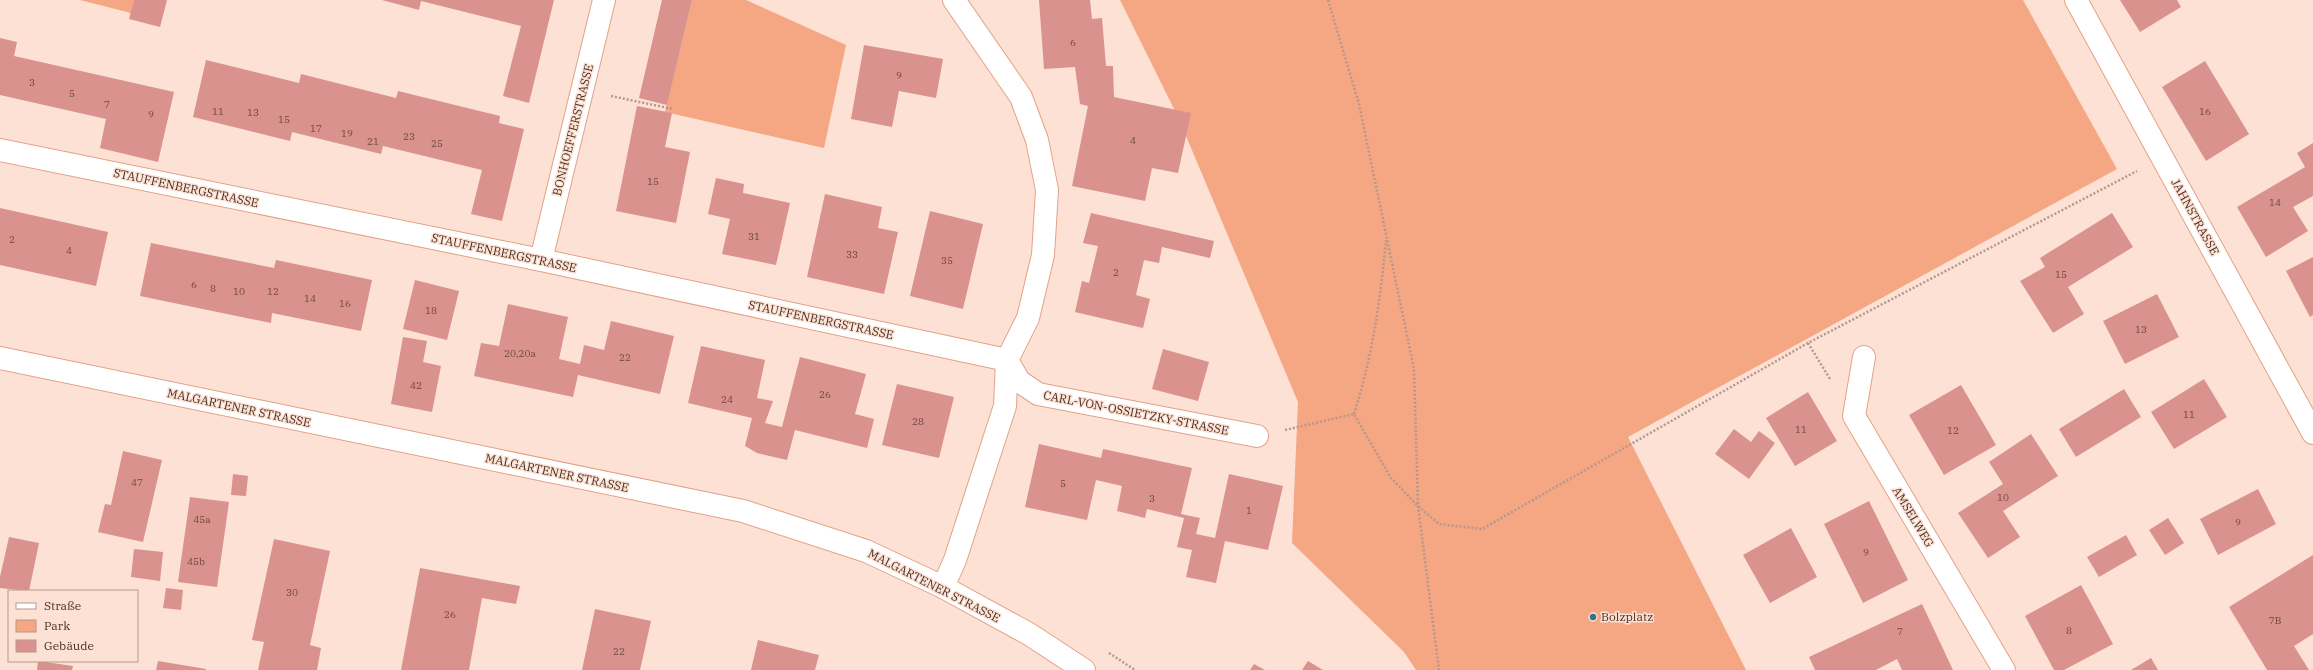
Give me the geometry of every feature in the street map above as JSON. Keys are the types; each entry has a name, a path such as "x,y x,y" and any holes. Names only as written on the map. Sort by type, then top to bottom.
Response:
{"street":[{"name":"BONHOEFFERSTRASSE","path":"541,260 604,0"},
{"path":"943,587 954,560 1005,406 1007,360 1028,318 1043,256 1047,190 1037,140 1021,97 954,0"},
{"name":"JAHNSTRASSE","path":"2076,0 2313,433"},
{"name":"STAUFFENBERGSTRASSE","path":"0,150 541,260 1007,360"},
{"name":"AMSELWEG","path":"1864,357 1854,416 2004,670"},
{"name":"MALGARTENER STRASSE","path":"0,358 743,511 866,551 943,587 1029,634 1084,670"},
{"name":"CARL-VON-OSSIETZKY-STRASSE","path":"1007,360 1019,381 1038,394 1257,436"}],"path":[{"path":"1328,0 1359,104 1414,369 1418,506 1439,670"},
{"path":"583,90 673,109"},
{"path":"1386,236 1376,332 1366,375 1354,414 1391,478 1418,506 1439,524 1482,529 1808,344 2162,158"},
{"path":"1257,436 1354,414"}],"green space":[{"path":"80,0 134,0 131,13"},
{"path":"692,0 746,0 846,45 824,148 665,112"},
{"path":"1120,0 2023,0 2117,169 1628,437 1746,670 1416,670 1404,652 1292,543 1298,402 1178,117"}],"building":[{"path":"134,0 167,0 160,27 129,19"},
{"path":"382,0 554,0 529,103 503,96 521,26 421,1 419,10"},
{"path":"662,0 692,0 667,105 639,98"},
{"path":"1039,0 1090,0 1092,19 1102,18 1106,66 1113,66 1114,97 1191,113 1178,173 1152,168 1145,201 1072,186 1088,106 1080,104 1075,67 1044,69"},
{"path":"2120,0 2177,0 2181,7 2140,32"},
{"path":"0,38 17,42 14,56 174,92 158,162 100,148 106,119 0,95"},
{"path":"864,45 943,59 936,98 899,91 892,127 851,119"},
{"path":"206,60 299,83 301,74 396,98 398,91 500,116 499,123 524,129 502,221 471,214 482,170 383,146 381,154 292,132 290,141 193,117"},
{"path":"2205,61 2249,134 2206,161 2162,87"},
{"path":"637,106 672,113 665,147 690,152 676,223 616,211"},
{"path":"2313,143 2313,196 2293,207 2308,231 2266,257 2237,207 2305,167 2297,153"},
{"path":"716,178 744,184 743,193 790,203 776,265 722,254 730,219 708,214"},
{"path":"825,194 882,207 878,228 898,232 884,294 807,277"},
{"path":"0,208 108,232 96,286 0,265"},
{"path":"930,211 983,224 963,309 910,296"},
{"path":"1091,213 1214,241 1210,258 1162,247 1159,263 1144,260 1136,295 1150,299 1143,328 1075,312 1082,281 1089,283 1098,246 1083,243"},
{"path":"2112,213 2133,247 2068,287 2084,314 2053,333 2020,281 2045,267 2040,258"},
{"path":"151,243 274,268 276,260 372,280 361,331 272,313 271,323 140,296"},
{"path":"2313,257 2313,315 2310,317 2286,271"},
{"path":"415,280 459,291 447,340 403,329"},
{"path":"2157,294 2179,337 2125,364 2103,321"},
{"path":"508,304 568,317 559,359 580,364 584,345 604,350 611,321 674,336 660,394 578,375 573,397 474,376 481,343 499,346"},
{"path":"403,337 427,341 423,362 441,366 432,412 391,404"},
{"path":"701,346 765,360 757,398 773,401 765,423 782,427 800,357 866,374 855,414 874,419 867,448 795,430 787,460 757,453 745,446 752,418 688,403"},
{"path":"1163,349 1209,362 1198,401 1152,389"},
{"path":"2204,379 2227,417 2174,449 2151,412"},
{"path":"897,384 954,397 939,458 882,445"},
{"path":"1961,385 1996,445 1944,475 1909,415"},
{"path":"2124,389 2141,417 2076,457 2059,429"},
{"path":"1808,392 1837,441 1795,466 1766,418"},
{"path":"1734,429 1751,442 1759,431 1775,443 1749,479 1715,454"},
{"path":"2031,434 2058,476 2003,511 2020,537 1988,558 1958,513 2003,484 1989,462"},
{"path":"1039,444 1101,458 1103,449 1192,468 1181,514 1200,518 1196,534 1215,538 1229,474 1283,486 1268,550 1225,541 1216,583 1186,577 1192,550 1177,547 1184,518 1147,509 1145,518 1117,511 1122,486 1096,480 1087,520 1025,507"},
{"path":"123,451 162,460 143,542 98,532 105,504 111,505"},
{"path":"233,474 248,476 246,496 231,495"},
{"path":"2258,489 2276,524 2218,555 2200,519"},
{"path":"190,497 229,502 217,587 178,582"},
{"path":"1869,501 1908,580 1863,603 1824,524"},
{"path":"2168,518 2184,543 2165,555 2149,530"},
{"path":"1791,528 1817,577 1770,603 1743,555"},
{"path":"2126,535 2137,555 2099,577 2087,557"},
{"path":"9,537 39,543 29,590 0,588 0,577"},
{"path":"274,539 330,551 310,645 321,648 317,670 258,670 264,642 252,640"},
{"path":"134,549 163,552 160,581 131,577"},
{"path":"2313,555 2313,634 2294,646 2309,670 2267,670 2229,607"},
{"path":"420,568 520,586 516,604 482,598 469,670 401,670"},
{"path":"2081,585 2113,644 2064,670 2054,670 2025,616"},
{"path":"166,588 183,590 181,610 163,608"},
{"path":"1922,604 1953,670 1902,670 1897,659 1876,670 1815,670 1809,657"},
{"path":"595,609 651,621 640,670 582,670"},
{"path":"758,640 819,655 815,670 751,670"},
{"path":"2151,658 2158,670 2131,670"},
{"path":"158,661 206,669 206,670 156,670"},
{"path":"1308,661 1323,670 1302,670"},
{"path":"38,662 73,666 72,670 37,670"},
{"path":"1254,664 1265,670 1250,670"}],"place":[{"name":"Bolzplatz","path":"1593,617"}]}
